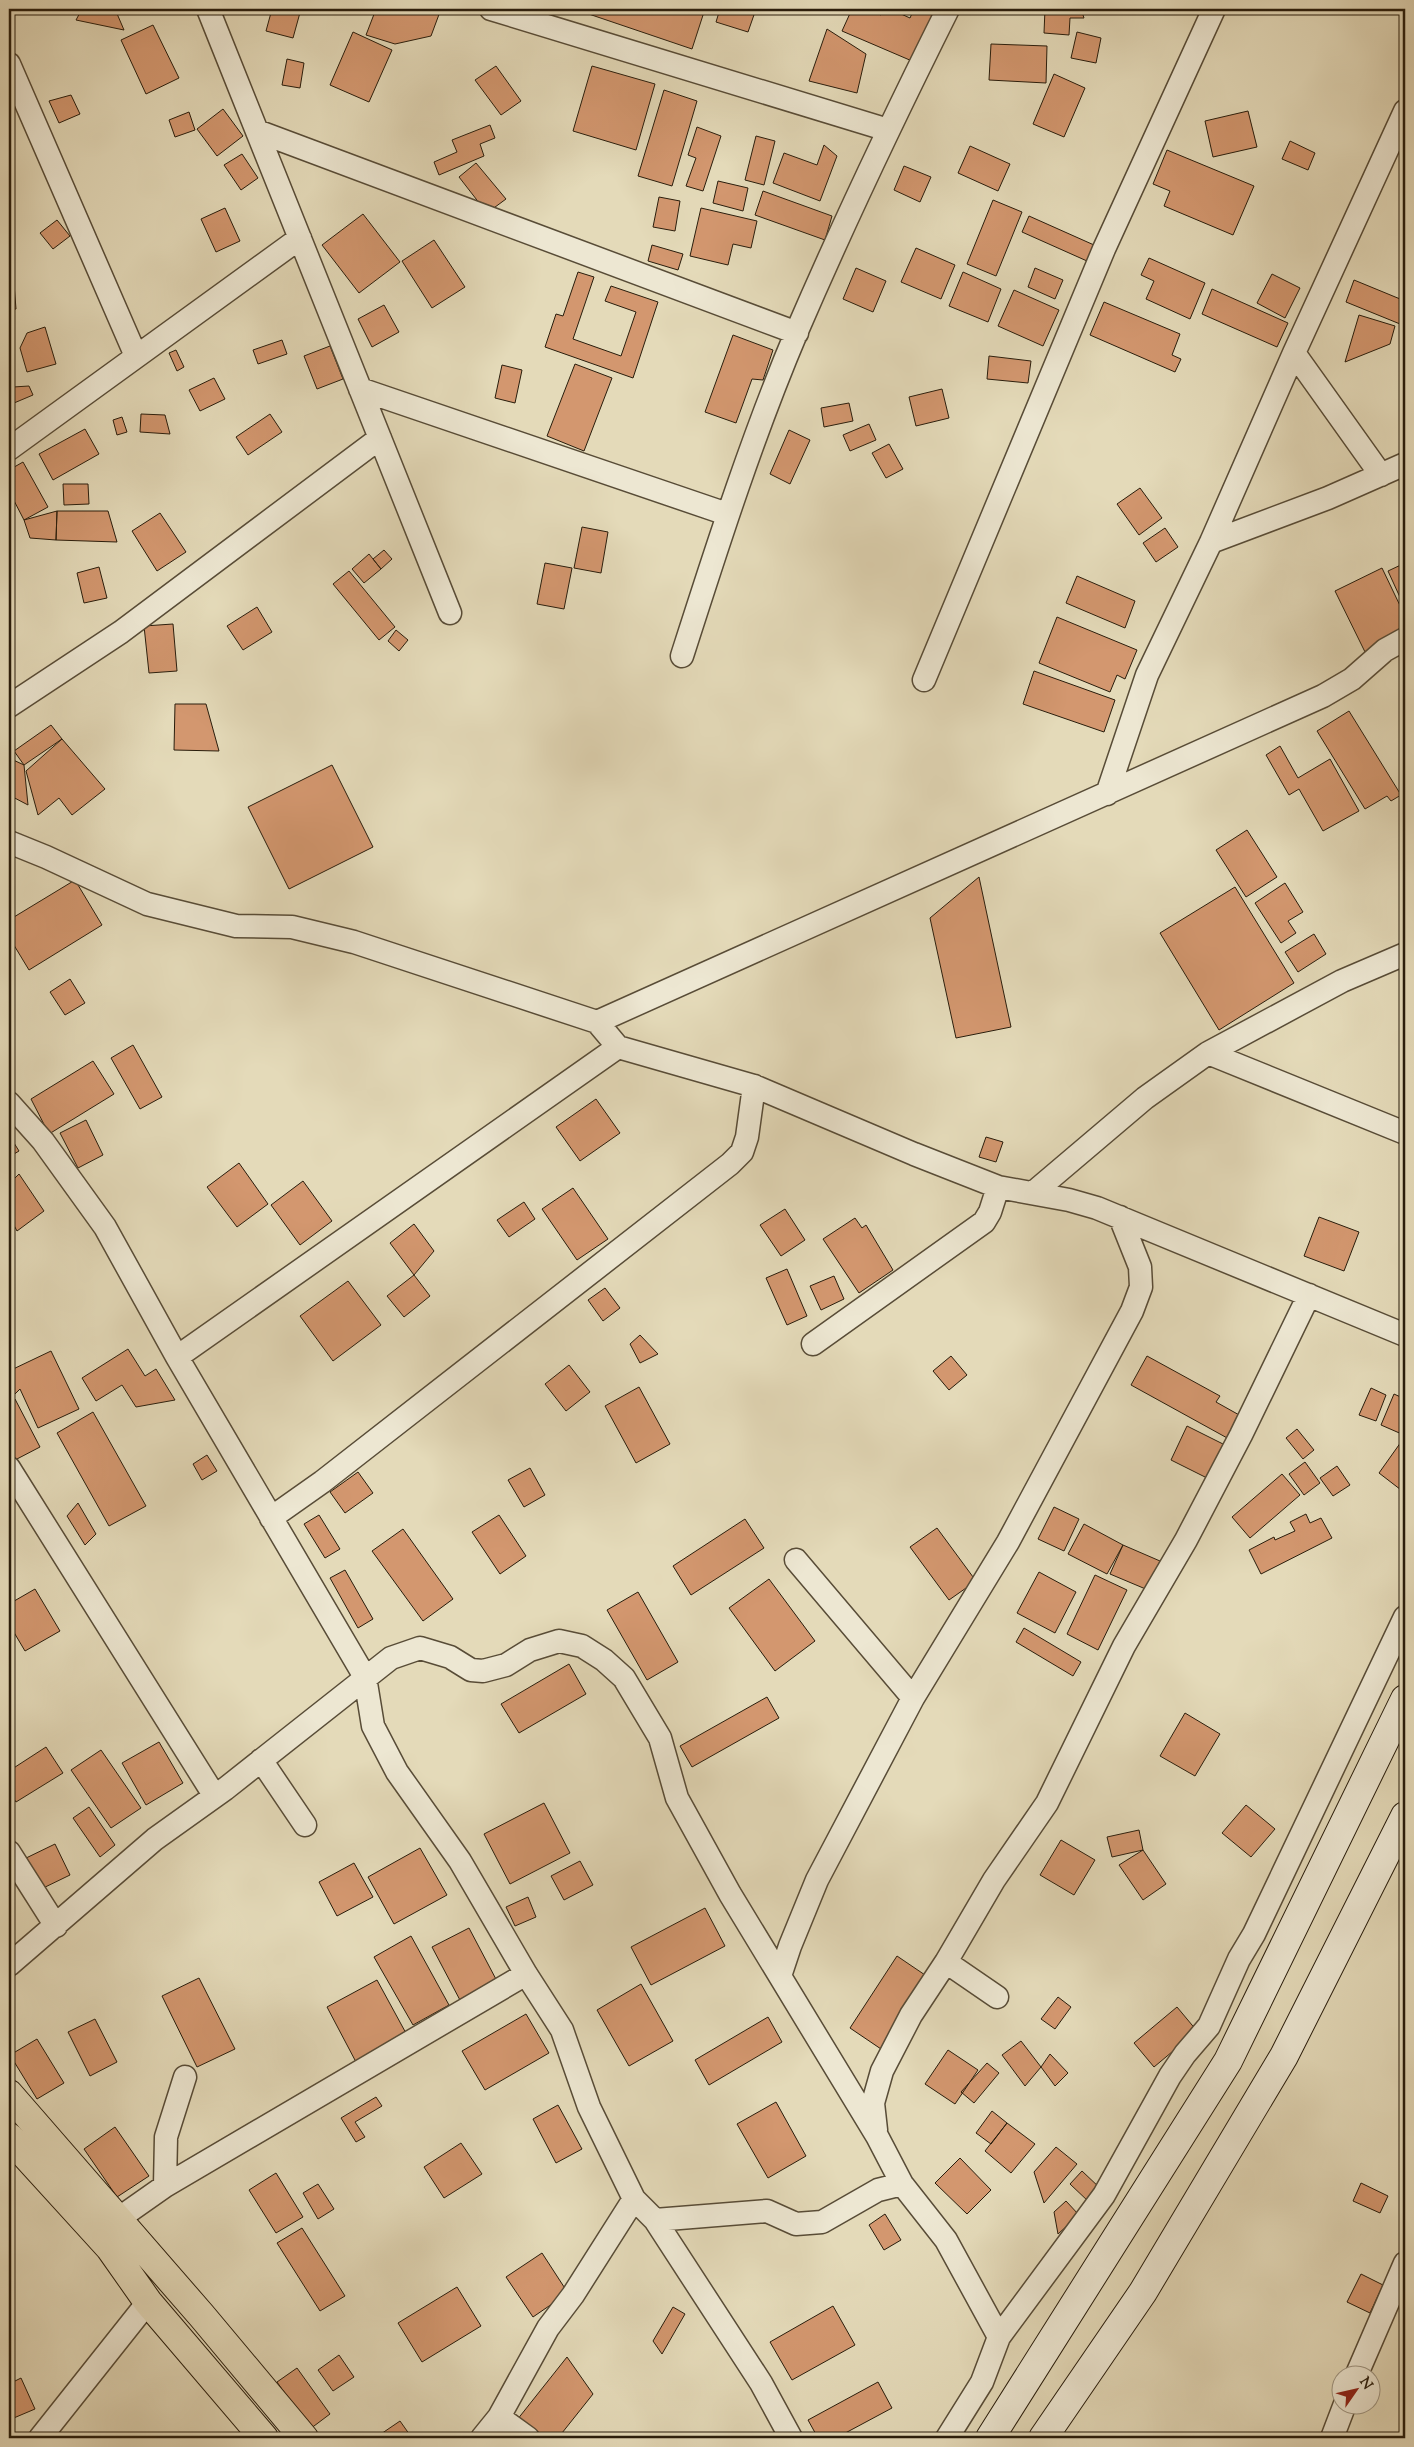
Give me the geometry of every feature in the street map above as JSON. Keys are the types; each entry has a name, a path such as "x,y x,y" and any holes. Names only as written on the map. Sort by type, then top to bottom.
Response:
{"main road":[{"path":"990,2438 1228,2061 1405,1699"},
{"path":"1043,2438 1144,2292 1284,2056 1401,1834"},
{"path":"9,2094 304,2438"},
{"path":"9,2137 110,2248 148,2302 264,2438"}],"street":[{"path":"208,9 450,612"},
{"path":"491,9 888,130"},
{"path":"682,656 728,514 797,333 888,130 948,9"},
{"path":"924,680 1104,250 1214,9"},
{"path":"9,64 136,356"},
{"path":"1106,794 1147,674 1211,542 1294,353 1405,111"},
{"path":"257,131 797,333"},
{"path":"9,449 300,238"},
{"path":"1294,353 1381,475"},
{"path":"360,389 728,514"},
{"path":"9,706 121,632 380,438"},
{"path":"1211,542 1405,464"},
{"path":"597,1022 1323,696 1352,679 1384,650 1405,638"},
{"path":"9,842 147,904 236,926 292,927 354,942 597,1022 618,1046 754,1086 914,1154 998,1187 1070,1200 1120,1217 1405,1335"},
{"path":"1033,1193 1146,1098 1208,1053 1342,982 1405,954"},
{"path":"177,1357 618,1046"},
{"path":"1208,1053 1405,1133"},
{"path":"271,1518 322,1482 730,1164 742,1152 747,1138 754,1086"},
{"path":"9,1103 43,1141 105,1227 177,1357 365,1677 373,1726 397,1772 460,1861 526,1974 562,2030 589,2107 634,2199 655,2220 761,2383 791,2438"},
{"path":"813,1344 984,1222 990,1212 998,1187"},
{"path":"780,1976 817,1880 913,1698 1008,1542 1132,1311 1141,1287 1140,1267 1120,1217"},
{"path":"877,2136 873,2103 882,2071 911,2015 946,1962 994,1880 1048,1802 1124,1646 1186,1540 1236,1444 1309,1295"},
{"path":"9,1468 214,1795"},
{"path":"796,1560 913,1698"},
{"path":"947,2438 982,2382 1000,2336 1104,2195 1170,2076 1185,2054 1209,2026 1239,1959 1254,1934 1405,1617"},
{"path":"9,1965 155,1839 214,1795 225,1789 391,1658 420,1648 450,1657 471,1670 482,1671 506,1665 530,1650 558,1640 582,1646 604,1660 624,1678 660,1738 677,1798 730,1894 877,2136 902,2184 946,2240 1000,2336"},
{"path":"261,1760 305,1826"},
{"path":"9,1852 56,1926"},
{"path":"946,1962 997,1997"},
{"path":"118,2219 165,2186 526,1974"},
{"path":"165,2186 166,2137 185,2077"},
{"path":"655,2220 767,2211 796,2224 822,2222 878,2190 902,2184"},
{"path":"482,2438 499,2417 548,2328 573,2295 634,2199"},
{"path":"1361,2364 1405,2262"},
{"path":"40,2438 148,2302"},
{"path":"1332,2438 1341,2414"},
{"path":"499,2417 528,2438"}],"building":[{"path":"82,9 115,9 124,30 76,20"},
{"path":"272,9 301,9 293,38 266,31"},
{"path":"376,9 441,9 431,36 395,44 366,35"},
{"path":"574,9 703,9 704,12 692,49"},
{"path":"720,9 756,9 748,32 716,22"},
{"path":"852,9 869,9 881,15 884,9 890,9 910,18 914,9 926,9 940,14 919,64 842,31"},
{"path":"1045,9 1081,9 1084,18 1070,18 1069,35 1044,33"},
{"path":"153,25 179,78 146,94 121,40"},
{"path":"827,29 866,54 857,93 809,81"},
{"path":"353,32 392,50 369,102 330,85"},
{"path":"1077,32 1101,38 1096,63 1071,58"},
{"path":"991,44 1047,46 1046,83 989,80"},
{"path":"287,59 304,63 300,88 282,85"},
{"path":"496,66 521,101 501,115 475,80"},
{"path":"592,66 655,84 636,150 573,131"},
{"path":"1054,74 1085,88 1064,137 1033,124"},
{"path":"664,90 697,101 672,186 638,176"},
{"path":"71,95 80,114 59,123 49,101"},
{"path":"223,109 243,136 217,156 197,129"},
{"path":"1248,111 1257,147 1213,157 1205,121"},
{"path":"189,112 195,130 175,137 169,120"},
{"path":"490,125 495,138 480,144 484,156 439,175 434,162 457,152 452,140"},
{"path":"697,127 721,136 703,191 686,186 696,158 688,155"},
{"path":"756,136 775,141 764,185 745,180"},
{"path":"1290,141 1315,153 1308,170 1282,159"},
{"path":"824,145 837,156 820,201 773,183 784,153 817,165"},
{"path":"970,146 1010,164 998,191 958,173"},
{"path":"1167,150 1254,186 1233,235 1164,206 1170,191 1153,184"},
{"path":"242,154 258,178 241,190 224,165"},
{"path":"476,163 506,199 487,213 459,177"},
{"path":"904,166 931,177 920,202 894,190"},
{"path":"718,181 748,188 743,211 713,203"},
{"path":"763,191 832,216 825,240 755,215"},
{"path":"659,197 680,201 675,231 653,227"},
{"path":"993,200 1022,212 996,276 967,264"},
{"path":"225,208 240,241 216,252 201,219"},
{"path":"701,208 757,221 751,248 733,244 728,265 690,256"},
{"path":"363,214 400,262 359,293 322,245"},
{"path":"1029,216 1094,245 1087,261 1022,232"},
{"path":"57,220 70,236 53,249 40,233"},
{"path":"434,240 465,287 432,308 402,261"},
{"path":"652,245 683,254 678,270 648,261"},
{"path":"916,248 955,265 941,299 901,282"},
{"path":"1149,258 1205,283 1190,319 1146,299 1154,281 1141,275"},
{"path":"856,268 886,281 873,312 843,299"},
{"path":"1035,268 1063,280 1055,299 1028,287"},
{"path":"578,272 594,277 573,339 621,356 636,312 605,301 611,286 658,302 633,378 545,347 556,314 563,316"},
{"path":"963,272 1001,289 988,322 949,306"},
{"path":"1272,274 1300,288 1285,318 1257,303"},
{"path":"1354,280 1405,301 1405,326 1346,302"},
{"path":"9,284 14,284 16,309 9,310"},
{"path":"1212,289 1288,323 1277,347 1202,314"},
{"path":"1014,290 1059,310 1043,346 998,326"},
{"path":"1104,302 1180,334 1172,355 1181,359 1175,372 1090,335"},
{"path":"384,305 399,332 372,347 358,319"},
{"path":"1359,315 1395,326 1390,344 1345,362"},
{"path":"45,327 56,364 27,372 20,348 27,333"},
{"path":"733,335 773,350 763,380 752,379 736,423 705,412"},
{"path":"282,340 287,354 258,364 253,350"},
{"path":"330,346 343,379 317,389 304,356"},
{"path":"176,350 184,367 177,371 169,353"},
{"path":"989,356 1031,361 1028,383 987,379"},
{"path":"575,364 612,378 584,451 547,436"},
{"path":"502,365 522,370 515,403 495,398"},
{"path":"214,378 225,399 200,411 189,390"},
{"path":"29,386 33,395 14,403 13,387"},
{"path":"942,389 949,418 916,426 909,397"},
{"path":"849,403 853,421 824,427 821,408"},
{"path":"141,414 165,415 170,434 140,432"},
{"path":"270,414 282,432 248,455 236,437"},
{"path":"122,417 127,432 117,435 113,420"},
{"path":"869,424 876,440 850,451 843,435"},
{"path":"85,429 99,454 53,480 39,454"},
{"path":"789,430 810,440 790,484 770,474"},
{"path":"889,444 903,469 886,478 872,453"},
{"path":"23,462 48,507 24,520 9,491 9,470"},
{"path":"63,484 88,484 89,504 64,505"},
{"path":"1140,488 1162,518 1139,535 1117,504"},
{"path":"57,511 108,511 117,542 56,540"},
{"path":"57,511 56,540 30,538 24,520"},
{"path":"160,513 186,552 157,571 132,531"},
{"path":"582,527 608,532 601,573 574,568"},
{"path":"1165,528 1178,547 1156,562 1143,543"},
{"path":"384,550 392,559 381,569 373,559"},
{"path":"369,554 381,569 364,583 352,569"},
{"path":"545,563 572,568 564,609 537,604"},
{"path":"1405,563 1405,606 1404,606 1388,571"},
{"path":"99,567 107,598 84,603 77,573"},
{"path":"1382,568 1405,616 1405,635 1366,654 1335,591"},
{"path":"349,571 395,627 379,640 333,584"},
{"path":"1077,576 1135,601 1125,628 1066,603"},
{"path":"257,607 272,632 243,650 227,626"},
{"path":"1057,617 1137,650 1125,679 1117,675 1110,692 1039,663"},
{"path":"173,624 177,671 149,673 144,626"},
{"path":"396,630 408,640 399,651 388,641"},
{"path":"1034,671 1115,700 1104,732 1023,704"},
{"path":"175,704 206,704 219,751 174,750"},
{"path":"1349,711 1401,795 1391,801 1387,796 1365,809 1317,731"},
{"path":"51,725 62,739 24,765 14,751"},
{"path":"62,739 105,789 72,815 59,798 38,815 26,771"},
{"path":"1280,746 1298,778 1330,759 1359,811 1323,831 1299,789 1289,795 1266,755"},
{"path":"9,758 24,765 28,805 9,795"},
{"path":"332,765 373,847 289,889 248,807"},
{"path":"1247,830 1277,877 1246,897 1216,850"},
{"path":"979,877 1011,1027 956,1038 930,918"},
{"path":"75,880 102,925 29,970 9,937 9,920"},
{"path":"1285,883 1303,912 1288,921 1296,933 1281,943 1255,903"},
{"path":"1235,887 1294,983 1219,1030 1160,933"},
{"path":"1314,934 1326,954 1298,972 1285,952"},
{"path":"70,979 85,1003 65,1015 50,992"},
{"path":"133,1045 162,1097 140,1109 111,1058"},
{"path":"93,1061 114,1094 49,1134 31,1099"},
{"path":"596,1099 620,1133 580,1161 556,1127"},
{"path":"86,1120 103,1155 78,1168 60,1133"},
{"path":"9,1135 19,1151 9,1157"},
{"path":"986,1137 1003,1142 996,1162 979,1157"},
{"path":"239,1163 268,1204 237,1227 207,1187"},
{"path":"19,1174 44,1211 17,1231 9,1216 9,1184"},
{"path":"303,1181 332,1221 300,1245 271,1205"},
{"path":"573,1188 608,1239 577,1260 542,1209"},
{"path":"524,1202 535,1219 509,1237 497,1220"},
{"path":"785,1209 805,1240 781,1256 760,1225"},
{"path":"1319,1217 1359,1232 1344,1271 1304,1256"},
{"path":"855,1218 862,1228 866,1225 893,1270 859,1293 823,1239"},
{"path":"414,1224 434,1251 414,1275 390,1243"},
{"path":"787,1269 807,1316 787,1325 766,1278"},
{"path":"414,1275 430,1296 404,1317 387,1296"},
{"path":"834,1276 844,1299 821,1310 810,1286"},
{"path":"348,1281 381,1325 333,1361 300,1316"},
{"path":"605,1288 620,1308 603,1321 588,1300"},
{"path":"640,1335 658,1354 640,1363 630,1344"},
{"path":"128,1349 145,1376 156,1369 175,1400 136,1407 122,1385 96,1401 82,1378"},
{"path":"51,1351 79,1409 38,1428 20,1389 9,1400 9,1371"},
{"path":"951,1356 967,1375 949,1390 933,1371"},
{"path":"1147,1356 1220,1396 1216,1402 1241,1416 1229,1439 1131,1385"},
{"path":"569,1365 590,1392 566,1411 545,1384"},
{"path":"639,1387 670,1444 636,1463 605,1406"},
{"path":"1371,1388 1386,1395 1376,1421 1359,1415"},
{"path":"1394,1394 1405,1399 1404,1435 1381,1425"},
{"path":"15,1399 40,1447 15,1460 9,1448 9,1402"},
{"path":"93,1412 146,1506 109,1526 57,1433"},
{"path":"1187,1426 1225,1445 1209,1479 1171,1460"},
{"path":"1297,1429 1314,1450 1303,1459 1286,1438"},
{"path":"1401,1442 1405,1445 1405,1493 1379,1473"},
{"path":"207,1455 217,1471 202,1480 193,1464"},
{"path":"1305,1462 1320,1483 1304,1495 1289,1474"},
{"path":"1337,1466 1350,1485 1333,1496 1320,1478"},
{"path":"530,1468 545,1495 524,1507 508,1480"},
{"path":"358,1472 373,1493 345,1513 330,1492"},
{"path":"1282,1474 1300,1495 1250,1538 1232,1517"},
{"path":"78,1503 96,1534 85,1545 67,1516"},
{"path":"1054,1507 1079,1519 1064,1551 1038,1539"},
{"path":"1306,1514 1310,1523 1321,1518 1332,1538 1261,1574 1249,1550 1274,1537 1275,1540 1295,1531 1290,1522"},
{"path":"319,1515 340,1549 325,1558 304,1524"},
{"path":"499,1515 526,1556 500,1574 472,1532"},
{"path":"745,1519 764,1548 691,1595 673,1566"},
{"path":"1084,1524 1123,1545 1107,1574 1068,1554"},
{"path":"937,1528 976,1581 949,1600 910,1547"},
{"path":"403,1529 453,1599 423,1621 372,1551"},
{"path":"1123,1545 1160,1561 1148,1590 1110,1574"},
{"path":"345,1570 373,1619 358,1628 330,1578"},
{"path":"1039,1572 1076,1592 1055,1633 1017,1613"},
{"path":"1095,1575 1127,1590 1098,1650 1067,1634"},
{"path":"769,1579 815,1641 775,1671 729,1608"},
{"path":"35,1589 60,1631 25,1651 9,1624 9,1604"},
{"path":"638,1592 678,1662 647,1680 607,1610"},
{"path":"1024,1628 1081,1662 1073,1676 1016,1642"},
{"path":"569,1664 586,1694 519,1733 501,1704"},
{"path":"767,1697 779,1718 692,1767 680,1746"},
{"path":"1185,1713 1220,1734 1195,1776 1160,1756"},
{"path":"159,1742 183,1783 146,1805 122,1763"},
{"path":"46,1747 63,1773 16,1802 9,1791 9,1771"},
{"path":"101,1750 141,1808 111,1828 71,1770"},
{"path":"544,1803 570,1853 510,1884 484,1834"},
{"path":"1246,1805 1275,1829 1251,1857 1222,1833"},
{"path":"89,1807 115,1845 100,1857 73,1818"},
{"path":"1139,1830 1143,1850 1112,1857 1107,1837"},
{"path":"1061,1840 1095,1860 1074,1895 1040,1875"},
{"path":"55,1844 70,1875 37,1891 22,1860"},
{"path":"420,1848 447,1895 394,1924 368,1877"},
{"path":"1143,1850 1166,1884 1143,1900 1119,1865"},
{"path":"580,1861 593,1885 564,1900 551,1876"},
{"path":"354,1863 373,1897 337,1916 319,1882"},
{"path":"528,1897 536,1917 515,1926 506,1907"},
{"path":"705,1908 725,1946 651,1985 631,1947"},
{"path":"469,1928 498,1983 461,2002 432,1947"},
{"path":"411,1936 449,2005 413,2025 374,1957"},
{"path":"897,1956 928,1977 881,2049 850,2028"},
{"path":"199,1978 235,2049 197,2067 162,1996"},
{"path":"377,1980 407,2035 356,2062 327,2007"},
{"path":"641,1984 673,2041 629,2066 597,2010"},
{"path":"1058,1997 1071,2007 1055,2029 1041,2019"},
{"path":"1177,2007 1197,2031 1154,2067 1134,2043"},
{"path":"526,2014 549,2053 485,2090 462,2051"},
{"path":"768,2017 782,2042 709,2085 695,2060"},
{"path":"95,2019 117,2062 90,2076 68,2032"},
{"path":"37,2039 64,2083 37,2099 10,2055"},
{"path":"1021,2041 1041,2067 1025,2086 1002,2055"},
{"path":"948,2050 978,2070 955,2104 925,2084"},
{"path":"1050,2054 1068,2073 1055,2086 1041,2067"},
{"path":"987,2063 999,2073 974,2103 961,2092"},
{"path":"376,2097 382,2106 355,2122 365,2137 356,2142 341,2118"},
{"path":"776,2102 806,2156 768,2178 737,2124"},
{"path":"558,2105 582,2149 556,2163 533,2119"},
{"path":"992,2111 1007,2123 991,2144 976,2133"},
{"path":"1007,2123 1035,2144 1011,2173 985,2151"},
{"path":"115,2127 149,2176 117,2197 84,2149"},
{"path":"461,2143 482,2174 444,2198 424,2167"},
{"path":"1056,2147 1077,2164 1044,2203 1034,2172"},
{"path":"960,2158 991,2190 967,2214 935,2183"},
{"path":"1082,2171 1101,2189 1089,2202 1070,2184"},
{"path":"276,2173 303,2217 276,2233 249,2190"},
{"path":"1361,2183 1388,2196 1380,2213 1353,2201"},
{"path":"318,2184 334,2209 318,2219 303,2193"},
{"path":"1066,2201 1079,2215 1058,2234 1054,2212"},
{"path":"885,2214 901,2240 884,2250 869,2225"},
{"path":"302,2228 345,2296 320,2311 277,2243"},
{"path":"542,2253 568,2293 533,2317 506,2277"},
{"path":"1361,2274 1383,2285 1370,2313 1347,2302"},
{"path":"457,2287 481,2326 422,2362 398,2323"},
{"path":"833,2306 855,2345 792,2380 770,2342"},
{"path":"673,2307 685,2314 662,2354 653,2341"},
{"path":"339,2355 354,2377 333,2391 318,2370"},
{"path":"567,2357 593,2394 558,2438 529,2438 513,2425"},
{"path":"297,2368 330,2414 310,2429 277,2382"},
{"path":"21,2378 35,2409 9,2420 9,2384"},
{"path":"878,2382 892,2408 836,2438 818,2438 808,2420"},
{"path":"400,2421 412,2438 375,2438"}]}
